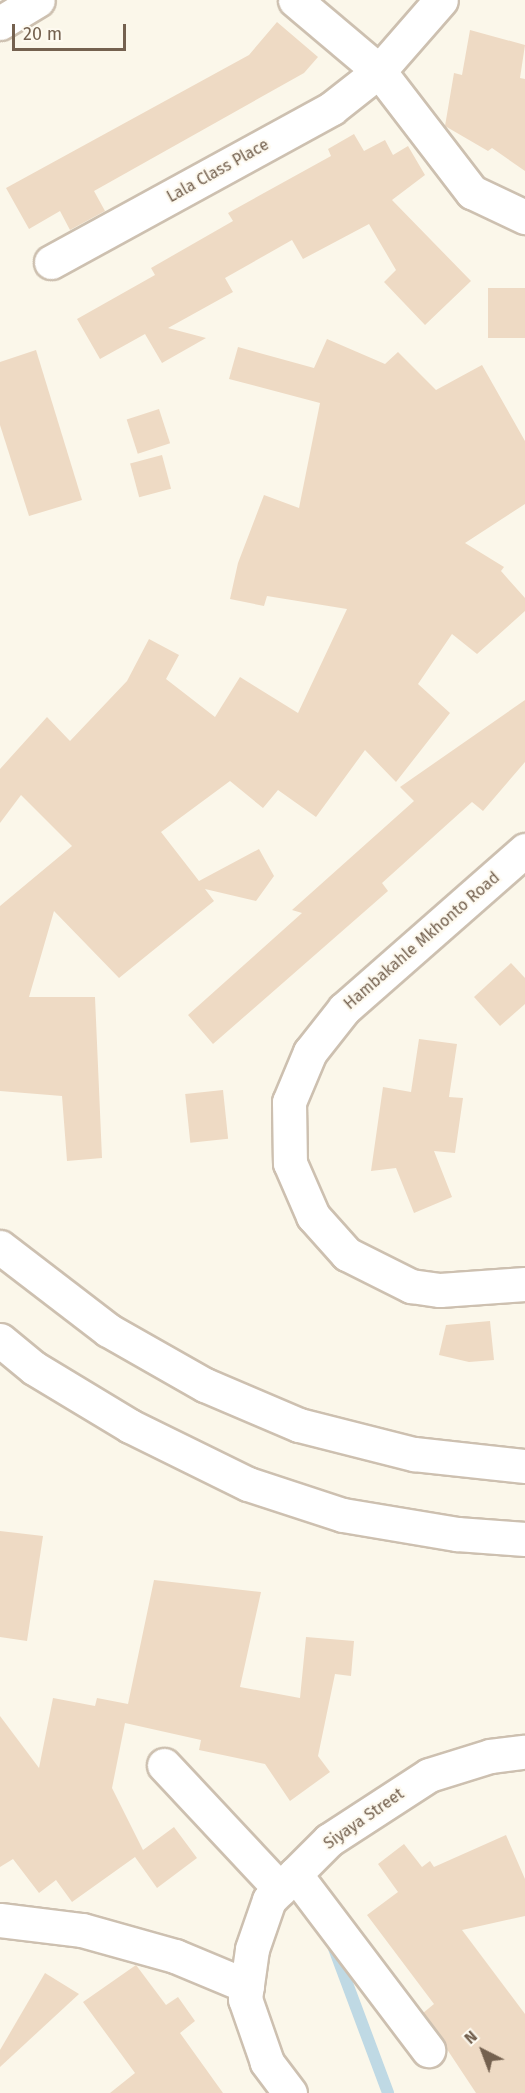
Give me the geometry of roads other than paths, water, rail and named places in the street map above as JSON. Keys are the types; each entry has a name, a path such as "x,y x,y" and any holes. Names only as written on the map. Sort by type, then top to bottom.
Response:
{"street":[{"path":"0,23 38,0"},
{"path":"295,0 379,71 472,192 525,217"},
{"name":"Lala Class Place","path":"51,262 332,108 379,71 441,0"},
{"name":"Hambakahle Mkhonto Road","path":"525,850 344,1009 310,1053 289,1102 290,1163 313,1216 347,1254 411,1286 440,1290 525,1284"},
{"path":"0,1247 108,1330 206,1385 299,1425 414,1454 525,1466"},
{"path":"0,1340 34,1368 130,1426 248,1484 343,1515 458,1534 525,1539"},
{"name":"Siyaya Street","path":"290,2093 267,2062 245,1999 252,1949 269,1900 329,1840 429,1775 490,1756 525,1752"},
{"path":"164,1765 288,1881 428,2050"},
{"path":"0,1920 82,1930 175,1956 247,1986"}],"waterway":[{"path":"332,1943 388,2093"}]}
